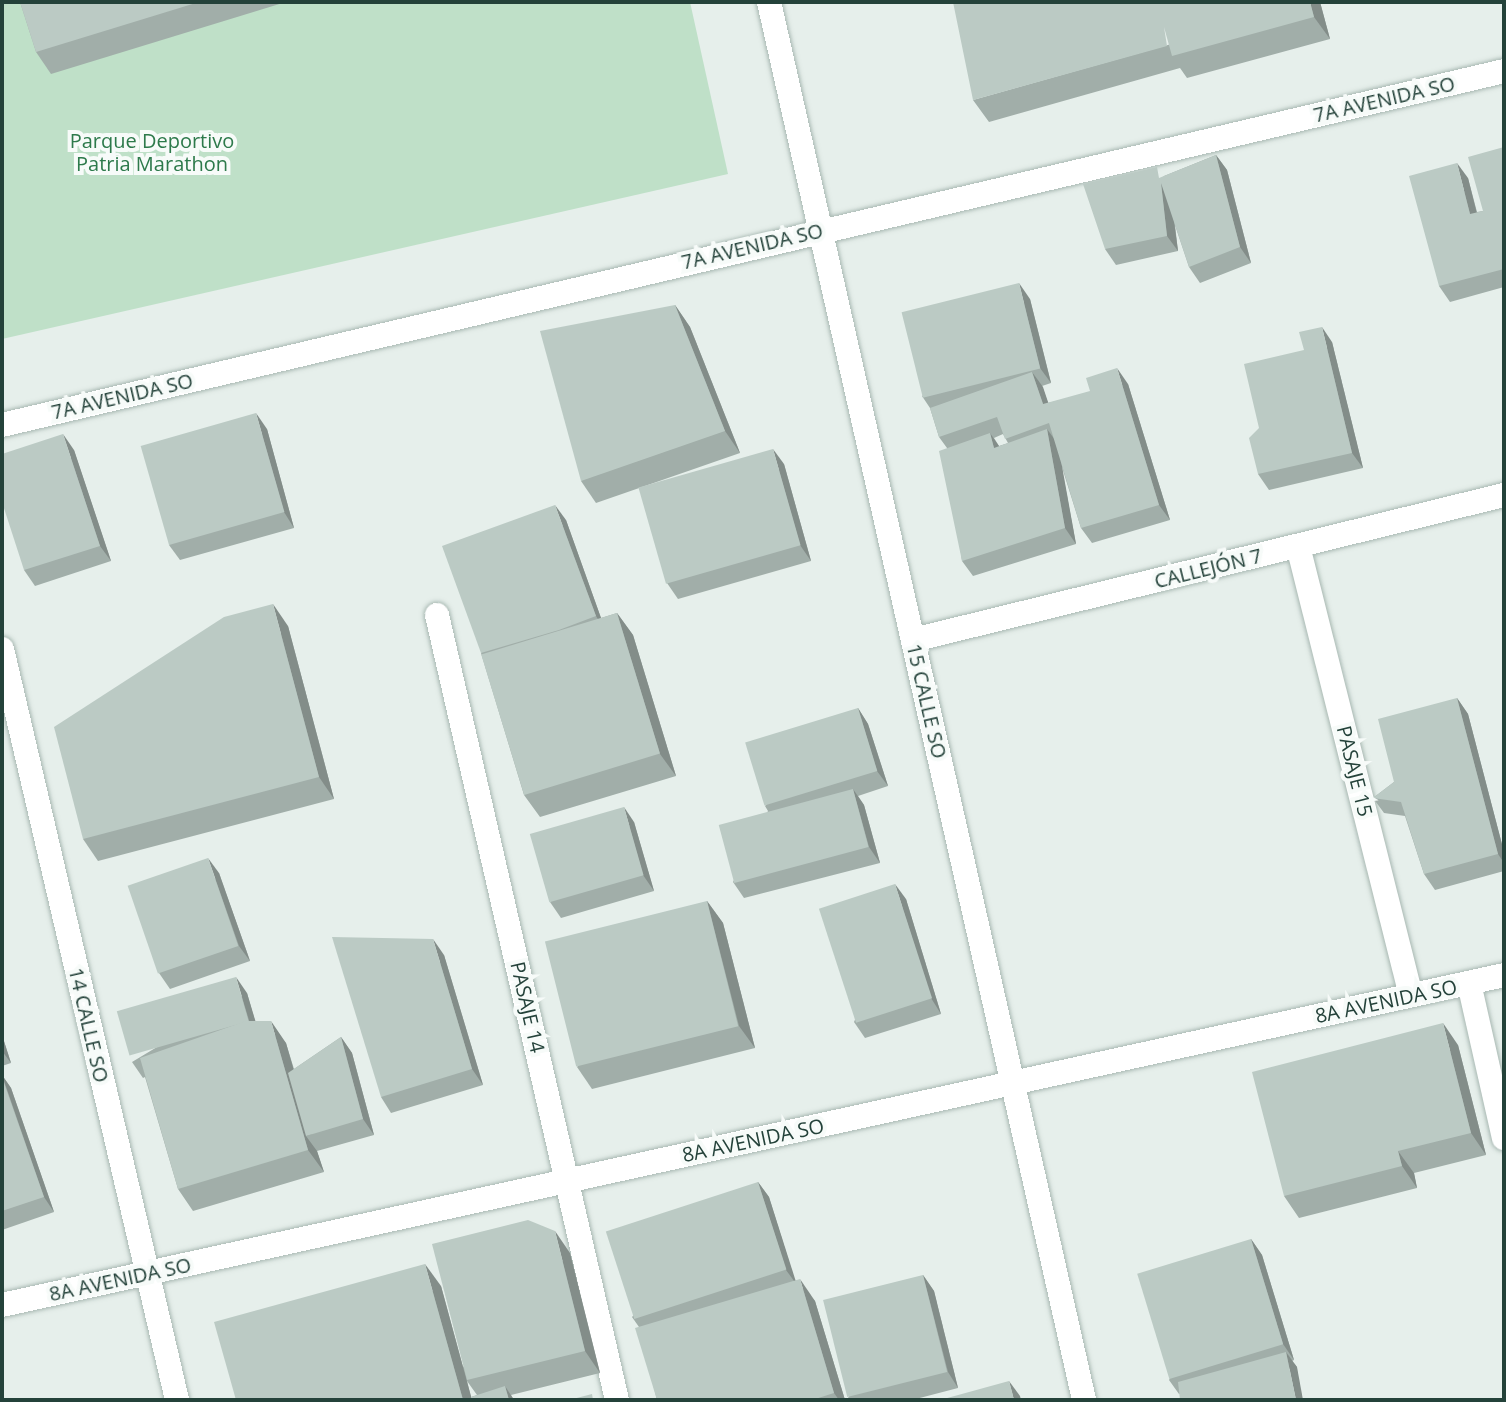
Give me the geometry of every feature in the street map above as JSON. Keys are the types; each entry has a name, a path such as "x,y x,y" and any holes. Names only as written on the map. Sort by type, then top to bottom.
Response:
{"street":[{"name":"15 CALLE SO","path":"769,2 1084,1400"},
{"name":"7A AVENIDA SO","path":"2,425 820,229 1504,71"},
{"name":"CALLEJÓN 7","path":"913,640 1504,495"},
{"name":"PASAJE 15","path":"1298,546 1411,995"},
{"name":"PASAJE 14","path":"437,615 617,1400"},
{"name":"14 CALLE SO","path":"2,649 177,1400"},
{"name":"8A AVENIDA SO","path":"2,1305 1504,975"},
{"path":"1469,983 1504,1138"}],"green space":[{"name":"Parque Deportivo Patria Marathon","path":"2,2 690,2 728,174 2,339"}],"building":[{"path":"20,2 199,2 36,52"},
{"path":"953,2 1310,2 1314,17 1172,56 1164,27 1167,46 973,100"},
{"path":"1504,147 1504,269 1439,286 1409,176 1457,163 1470,214 1483,211 1468,157"},
{"path":"1216,155 1240,247 1189,267 1161,183 1167,236 1105,249 1083,184 1157,167 1159,178"},
{"path":"1019,283 1040,368 923,398 902,312"},
{"path":"675,305 725,431 581,481 540,331"},
{"path":"1322,327 1352,453 1258,474 1249,438 1259,428 1244,364 1304,350 1299,332"},
{"path":"1117,368 1159,505 1081,528 1049,423 1005,439 997,417 939,437 930,408 1032,372 1043,404 1090,391 1086,378"},
{"path":"256,413 284,512 169,545 141,446"},
{"path":"1047,429 1065,528 962,561 939,451 990,433 994,448"},
{"path":"63,434 100,546 24,570 2,502 2,454"},
{"path":"773,449 801,545 666,584 638,488"},
{"path":"555,505 596,616 481,653 442,546"},
{"path":"273,604 319,777 83,839 54,727 224,617"},
{"path":"617,613 660,754 524,795 481,655"},
{"path":"1457,698 1498,854 1424,874 1401,802 1373,798 1394,782 1378,719"},
{"path":"858,708 877,771 764,806 745,742"},
{"path":"853,789 869,847 734,883 719,825"},
{"path":"624,807 644,875 549,902 530,834"},
{"path":"208,858 238,946 158,974 128,886"},
{"path":"895,884 932,998 856,1023 819,909"},
{"path":"707,901 738,1026 576,1067 545,941"},
{"path":"332,937 433,939 472,1069 381,1097"},
{"path":"236,977 249,1021 129,1055 117,1011"},
{"path":"246,1021 271,1021 308,1150 178,1189 140,1058"},
{"path":"1443,1023 1471,1133 1398,1151 1402,1166 1284,1196 1252,1072"},
{"path":"341,1037 363,1119 306,1136 288,1073"},
{"path":"2,1077 44,1197 2,1211"},
{"path":"758,1182 786,1269 634,1319 606,1231"},
{"path":"528,1220 555,1231 585,1351 467,1380 432,1244"},
{"path":"1251,1239 1283,1344 1169,1379 1137,1274"},
{"path":"425,1264 463,1400 236,1400 214,1322"},
{"path":"923,1275 947,1372 847,1397 823,1300"},
{"path":"800,1279 834,1393 812,1400 657,1400 635,1328"},
{"path":"1286,1352 1296,1400 1180,1400 1178,1382"},
{"path":"1009,1381 1014,1400 940,1400"},
{"path":"505,1386 509,1400 471,1400 471,1397"},
{"path":"592,1394 593,1400 569,1400"}]}
